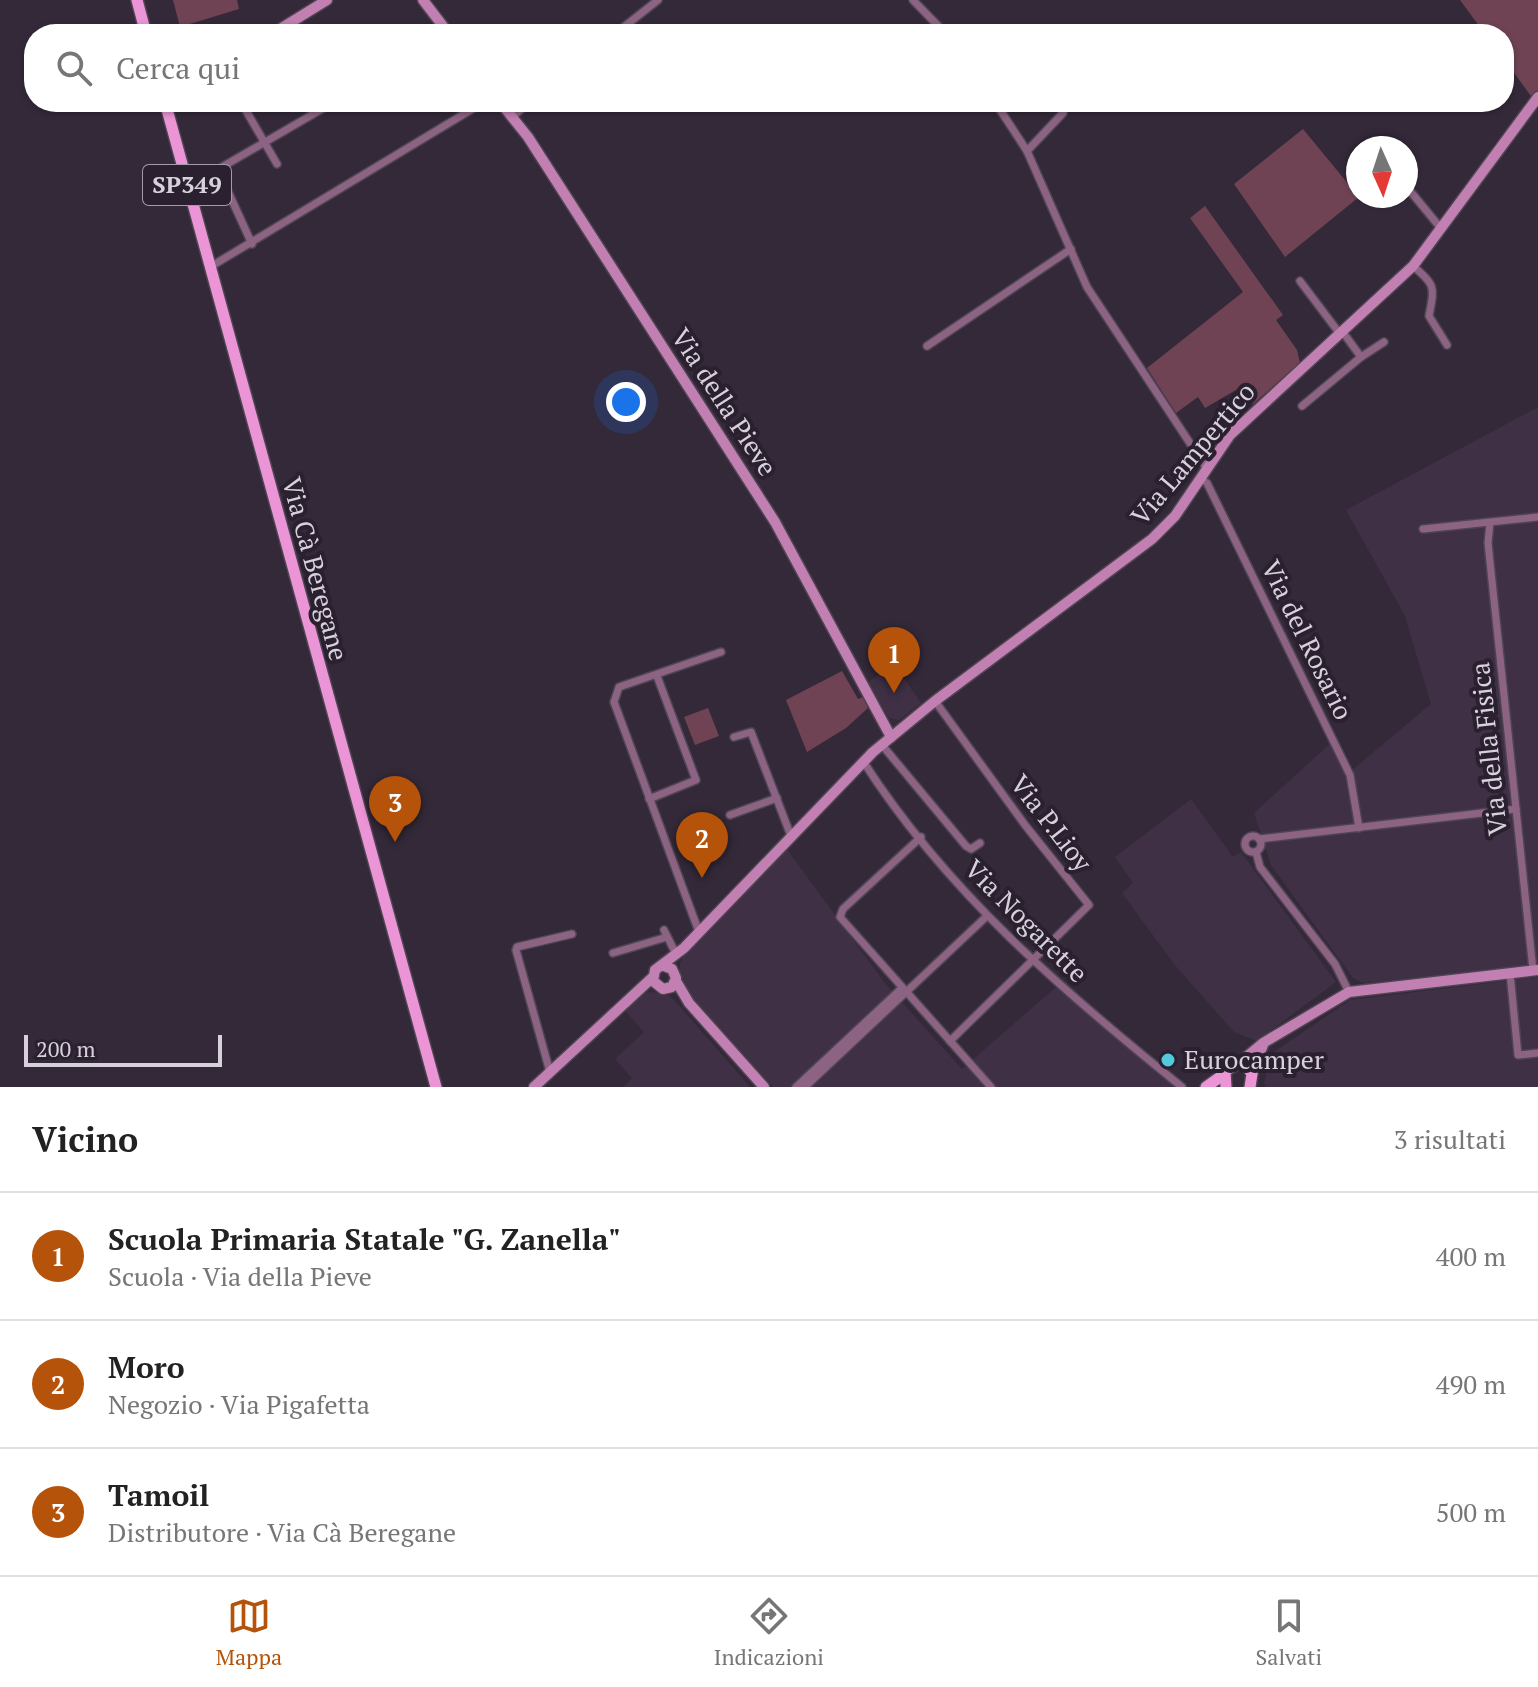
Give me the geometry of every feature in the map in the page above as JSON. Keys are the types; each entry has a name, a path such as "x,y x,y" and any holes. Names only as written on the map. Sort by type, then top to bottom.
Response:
{"main road":[{"path":"137,0 143,24"},
{"name":"SP349","path":"168,112 210,267"},
{"name":"Via Cà Beregane","path":"210,267 436,1087"},
{"path":"1206,1087 1225,1081 1227,1067 1239,1063 1253,1082"}],"street":[{"path":"288,24 327,0"},
{"path":"423,0 441,24"},
{"path":"628,24 658,0"},
{"path":"913,0 936,24"},
{"name":"Via Lampertico","path":"659,984 655,970 664,966 699,932 863,761 935,701 1152,539 1175,516 1230,435 1413,266 1439,226 1538,97"},
{"path":"247,112 277,164"},
{"path":"252,244 220,174 222,167 316,112"},
{"path":"210,267 468,112"},
{"name":"Via della Pieve","path":"508,112 775,522 891,737"},
{"path":"512,117 518,112"},
{"name":"Via del Rosario","path":"1002,112 1027,151 1087,287 1204,473 1350,775 1359,828"},
{"path":"1027,151 1063,112"},
{"path":"1418,201 1439,226"},
{"path":"927,346 1071,249"},
{"path":"1413,266 1431,284 1435,301 1429,316 1447,345"},
{"path":"1300,281 1361,357"},
{"path":"1302,406 1384,342"},
{"path":"1423,529 1538,517"},
{"name":"Via della Fisica","path":"1490,523 1488,543 1536,970"},
{"path":"699,932 614,702 617,689 721,652"},
{"path":"649,799 696,780 657,676"},
{"name":"Via P.Lioy","path":"935,701 1025,825 1089,905 1033,961"},
{"path":"734,737 751,732 791,836"},
{"path":"882,745 966,846 971,849 980,843"},
{"name":"Via Nogarette","path":"863,761 987,916 1098,1020 1182,1087"},
{"path":"730,815 777,798"},
{"path":"1256,852 1246,849 1245,842 1252,836 1259,839 1516,809"},
{"path":"921,837 843,909 840,917 991,1087"},
{"path":"1256,852 1261,847 1259,839"},
{"path":"1256,852 1260,867 1335,964 1349,992"},
{"path":"796,1087 987,916"},
{"path":"613,953 665,933 680,951"},
{"path":"550,1072 516,950 517,947 572,934"},
{"name":"Via Lampertico","path":"534,1087 633,994 675,977 680,951"},
{"path":"950,1041 1033,961"},
{"path":"664,966 675,977 689,1003 764,1087"},
{"path":"1239,1063 1263,1043 1349,992 1536,970"},
{"path":"1510,973 1518,1055 1538,1053"},
{"path":"659,984 686,1006 757,1087"},
{"path":"805,1087 904,990"},
{"path":"1253,1082 1263,1043"}],"shaded area":[{"path":"173,0 237,0 239,9 190,24 179,24"},
{"path":"1460,0 1538,0 1538,92 1533,99 1514,73 1514,24 1478,24"},
{"path":"1303,129 1346,181 1346,208 1285,257 1234,184"},
{"path":"1205,206 1283,315 1276,320 1297,350 1300,363 1253,404 1241,387 1205,408 1198,397 1176,413 1147,368 1243,292 1190,218"},
{"path":"1538,407 1538,962 1520,968 1363,983 1353,978 1271,865 1254,813 1334,740 1351,771 1431,704 1405,616 1346,510"},
{"path":"894,664 921,703 899,720 889,718 867,683"},
{"path":"842,671 858,699 863,697 868,708 846,728 807,752 786,700"},
{"path":"708,708 719,736 695,745 684,717"},
{"path":"1191,799 1233,857 1241,852 1336,982 1257,1041 1234,1032 1174,964 1122,893 1133,883 1115,857"},
{"path":"786,848 884,982 962,1069 1056,987 1178,1087 773,1087 694,1002 680,983 680,963 687,949"},
{"path":"1538,977 1538,1087 1266,1087 1264,1083 1271,1054 1350,1000"},
{"path":"643,993 670,996 750,1087 623,1087 632,1078 615,1059 644,1032 623,1008"}],"place":[{"name":"Scuola Primaria Statale \"G. Zanella\"","path":"894,693"},
{"name":"Tamoil","path":"395,842"},
{"name":"Moro","path":"702,878"},
{"name":"Eurocamper","path":"1168,1060"}]}
